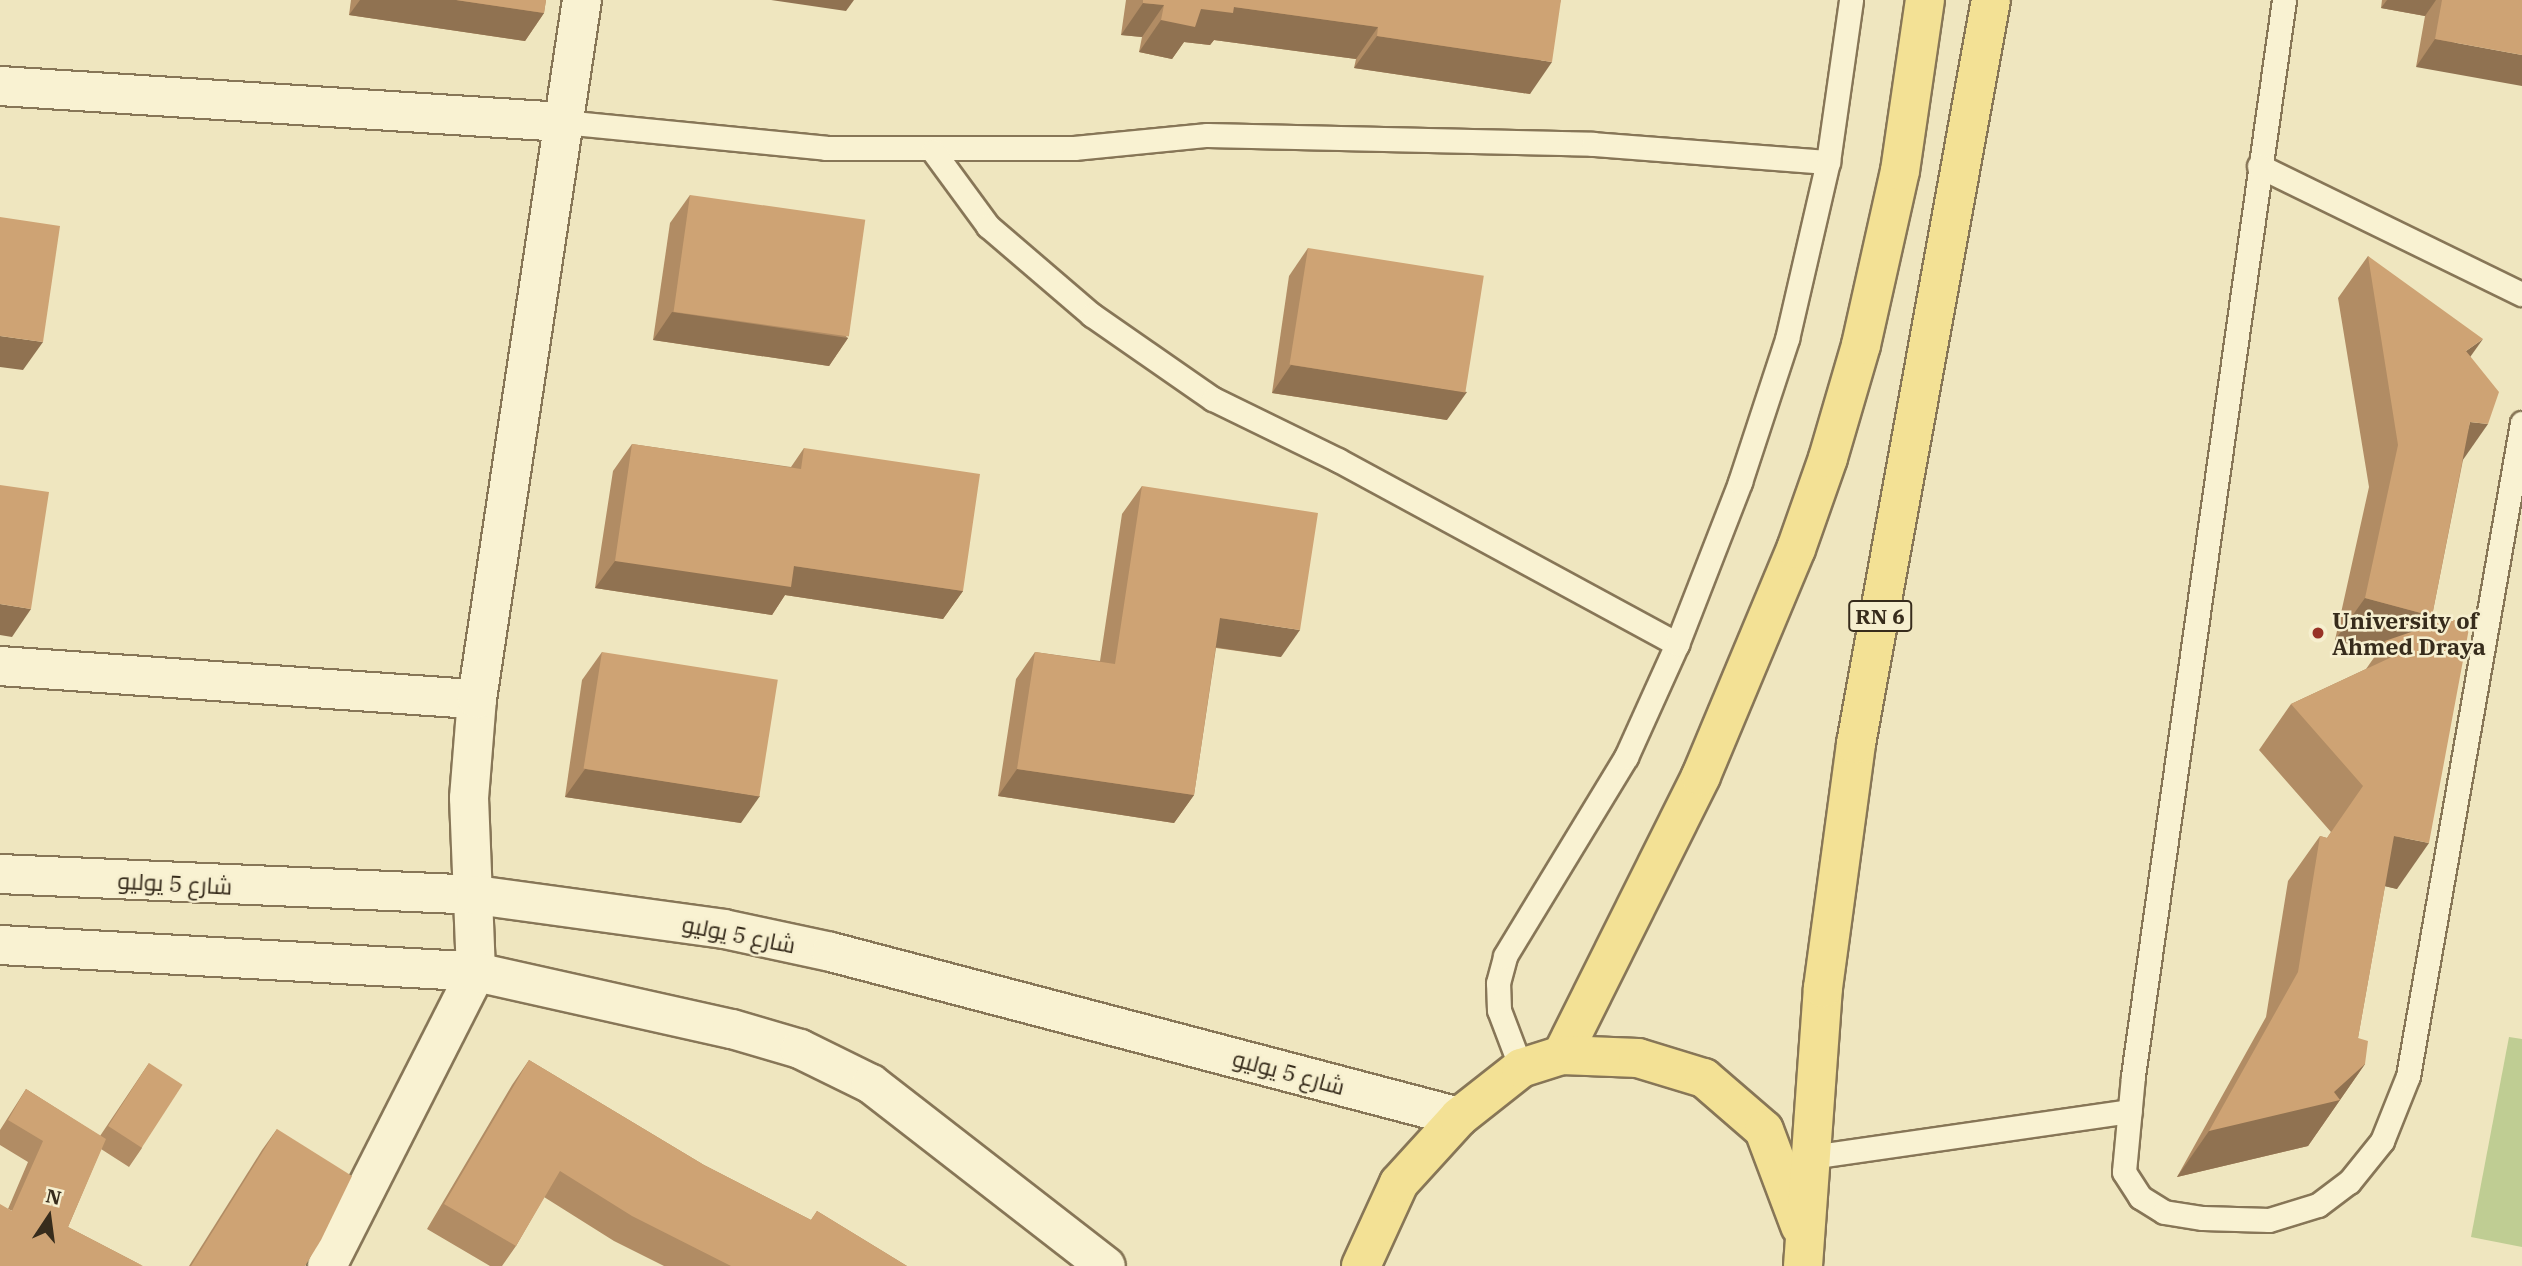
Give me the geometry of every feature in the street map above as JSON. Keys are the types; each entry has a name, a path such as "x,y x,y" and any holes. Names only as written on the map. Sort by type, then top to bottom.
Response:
{"main road":[{"path":"327,1266 476,972 476,895 469,798 477,699 510,505 582,0"},
{"path":"1562,1055 1701,776 1796,548 1828,458 1861,345 1900,171 1925,0"},
{"name":"RN 6","path":"1804,1252 1822,988 1856,744 1991,0"},
{"path":"0,86 563,122"},
{"path":"0,666 477,699"},
{"name":"شارع 5 يوليو","path":"0,874 476,895 724,929 831,953 1459,1117"},
{"path":"0,945 476,972 733,1029 800,1049 871,1084 1086,1259"},
{"name":"RN 6","path":"1361,1266 1399,1183 1459,1117 1521,1069 1562,1055 1638,1058 1704,1078 1764,1130 1804,1252"}],"lane":[{"path":"1521,1069 1499,1010 1498,983 1505,956 1626,757 1677,643 1740,482 1787,339 1828,162 1851,0"},
{"path":"2284,0 2130,1111 2124,1172 2140,1197 2164,1212 2203,1218 2269,1220 2318,1205 2349,1182 2382,1141 2408,1076 2522,423"},
{"path":"563,122 825,148 933,151 1074,148 1207,135 1593,144 1828,162"},
{"path":"933,151 988,226 1091,315 1213,399 1338,460 1677,643"},
{"path":"2259,166 2522,294"},
{"path":"1811,1157 2130,1111"}],"green space":[{"path":"2509,1037 2522,1039 2522,1247 2471,1237"}],"building":[{"path":"456,0 546,0 544,13"},
{"path":"1143,0 1561,0 1552,62 1377,36 1378,27 1234,7 1233,13 1201,9 1195,27 1161,20 1164,5 1143,3"},
{"path":"2442,0 2522,0 2522,55 2435,39"},
{"path":"690,195 865,220 849,336 674,312"},
{"path":"0,217 60,226 43,342 0,336"},
{"path":"1308,248 1484,276 1465,392 1290,365"},
{"path":"2368,256 2483,339 2466,351 2499,392 2488,424 2470,422 2432,616 2365,598 2398,445"},
{"path":"632,444 801,469 804,448 980,474 963,591 794,566 791,587 615,561"},
{"path":"0,485 49,492 31,609 0,604"},
{"path":"1142,486 1318,513 1300,630 1220,618 1194,795 1017,769 1035,652 1115,664"},
{"path":"2449,619 2470,623 2429,843 2394,836 2358,1038 2368,1041 2365,1064 2334,1092 2340,1100 2209,1131 2298,972 2320,836 2327,838 2363,786 2291,704 2394,656 2385,641"},
{"path":"602,652 778,680 759,796 584,769"},
{"path":"529,1060 704,1165 811,1220 817,1211 907,1266 731,1266 632,1216 560,1171 516,1246 444,1204"},
{"path":"149,1063 183,1085 142,1148 108,1126"},
{"path":"26,1089 106,1139 68,1227 143,1266 0,1266 0,1204 12,1211 43,1141 8,1120"},
{"path":"277,1129 352,1176 321,1240 305,1266 191,1266"}],"place":[{"name":"University of Ahmed Draya","path":"2318,633"}]}
